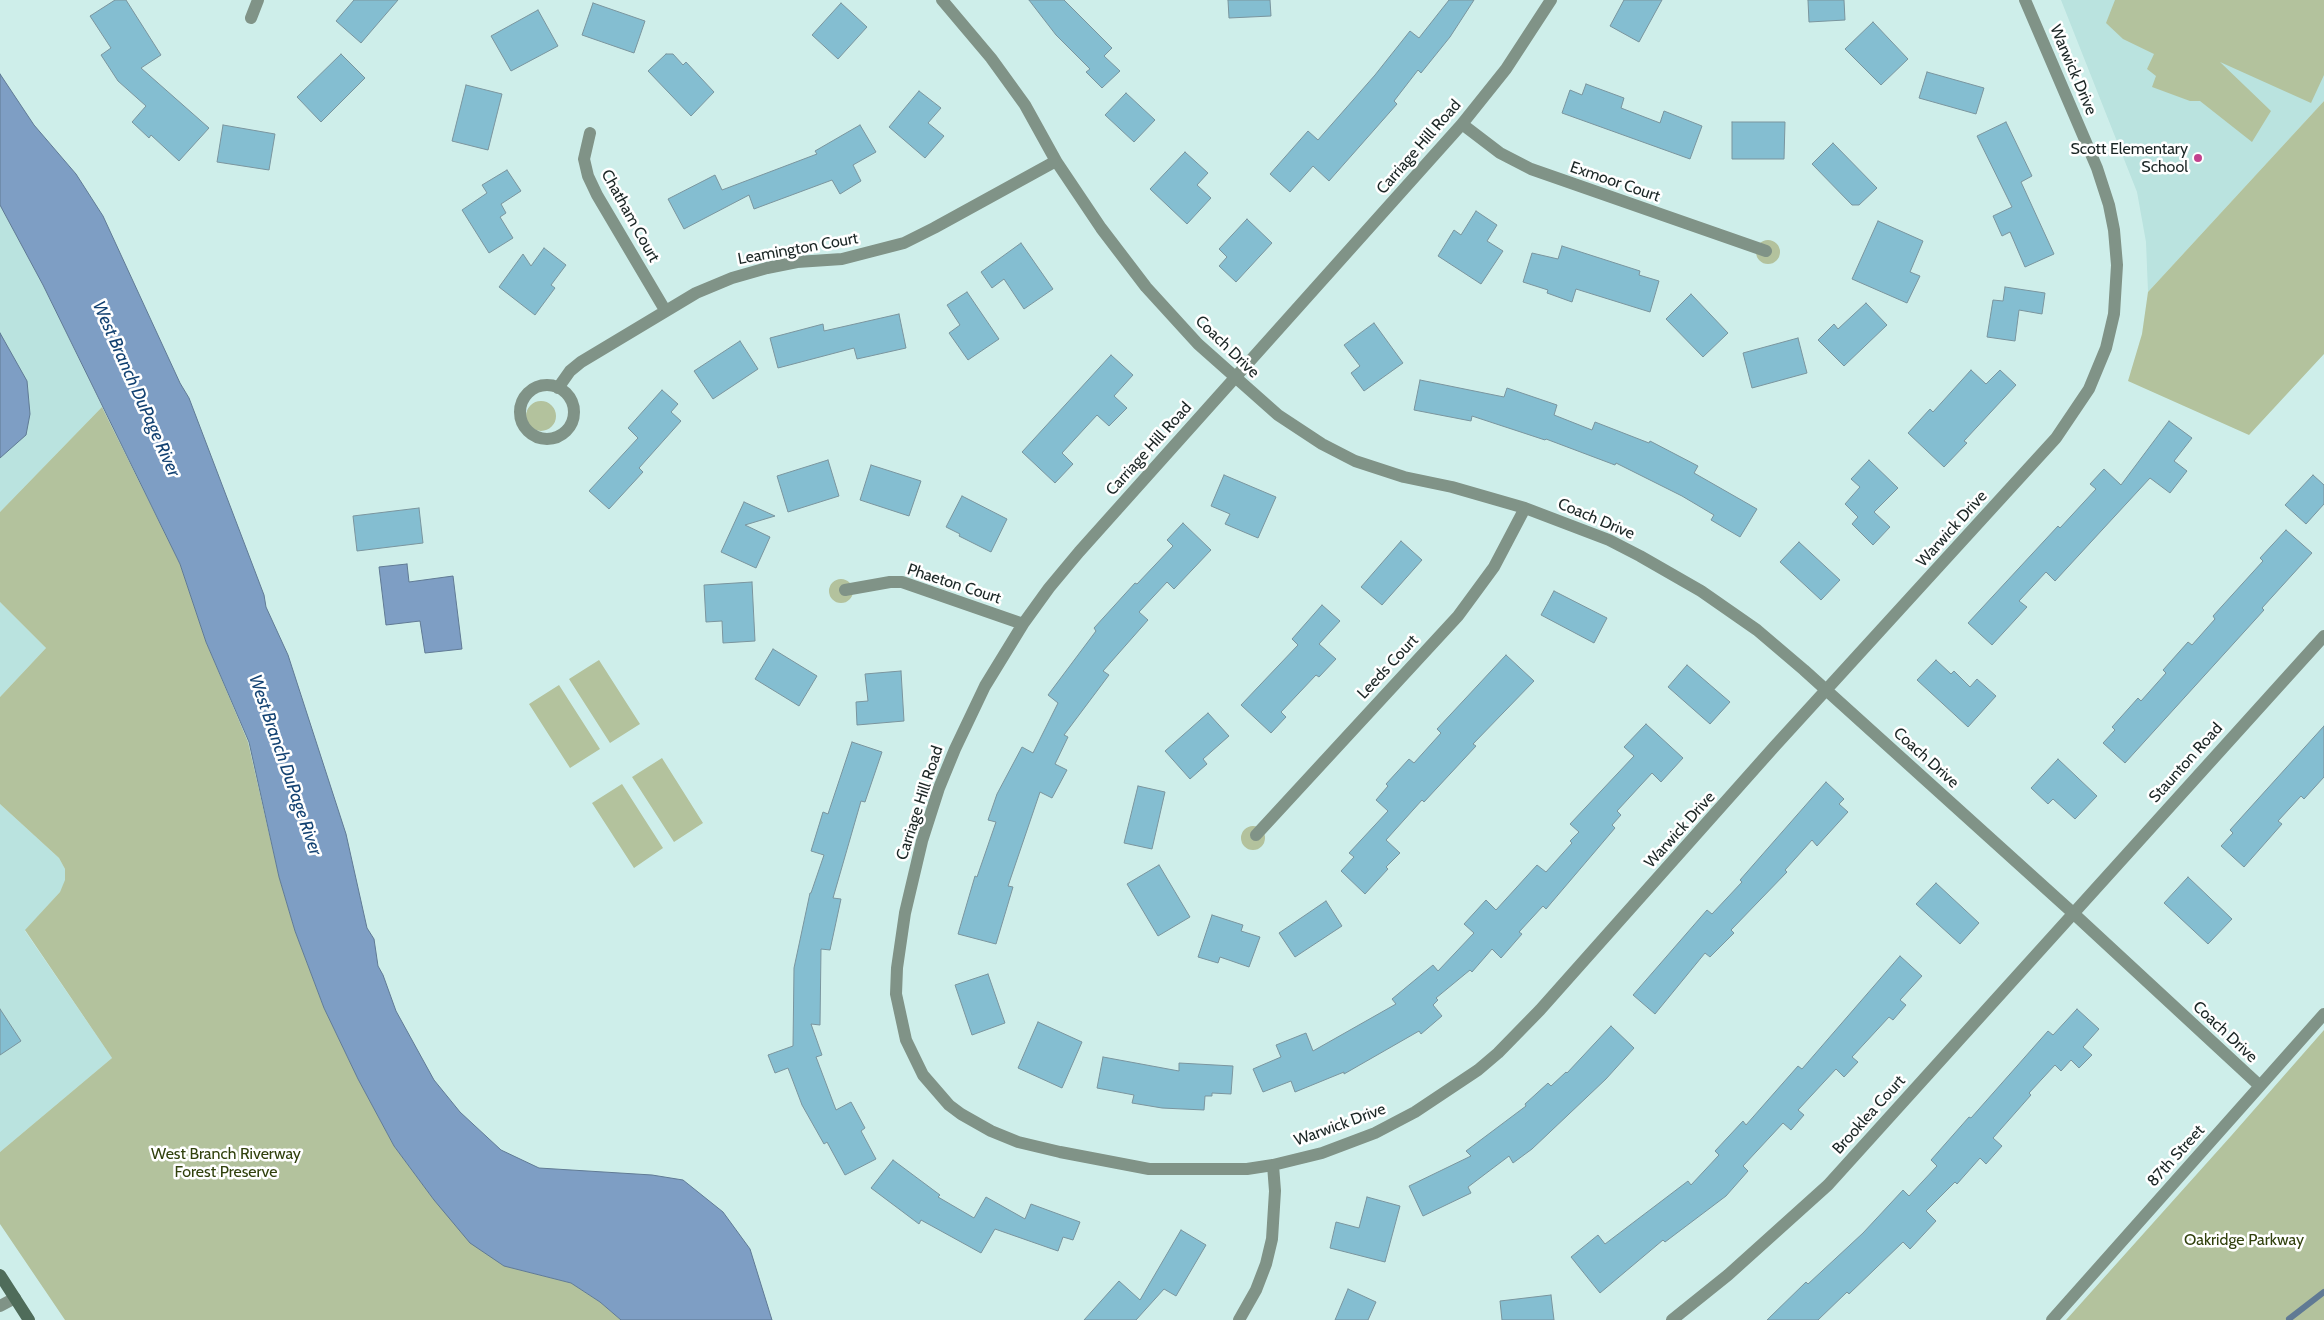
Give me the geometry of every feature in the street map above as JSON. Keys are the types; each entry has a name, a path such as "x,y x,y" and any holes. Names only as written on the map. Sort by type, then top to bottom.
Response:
{"main road":[{"path":"0,1275 29,1320"}],"street":[{"path":"251,18 258,0"},
{"name":"Coach Drive","path":"942,0 964,24 1008,82 1024,105 1056,161 1100,228 1146,286 1198,344 1278,415 1322,444 1355,460 1404,477 1452,487 1525,508 1608,540 1701,591 1757,630 1827,691 2260,1086"},
{"name":"Carriage Hill Road","path":"896,986 905,913 922,841 939,788 985,686 1022,624 1079,552 1462,124 1506,69 1551,0"},
{"name":"Warwick Drive","path":"896,986 899,1013 906,1040 923,1075 949,1105 991,1131 1018,1142 1149,1169 1247,1169 1273,1165 1322,1153 1375,1133 1440,1097 1498,1053 1546,1003 2056,438 2089,389 2106,348 2114,314 2117,273 2114,230 2109,205 2097,168 2025,0"},
{"name":"Exmoor Court","path":"1462,124 1500,153 1531,169 1766,251"},
{"name":"Chatham Court","path":"590,133 584,159 588,176 597,195 665,310"},
{"name":"Leamington Court","path":"558,388 570,371 581,362 665,310 732,278 782,265 842,259 904,243 1056,161"},
{"path":"539,387 558,388 570,399 574,416 571,424 559,436 550,439 534,436 522,423 520,415 525,397 539,387"},
{"name":"Leeds Court","path":"1256,835 1458,616 1494,567 1525,508"},
{"name":"Phaeton Court","path":"844,590 890,582 902,582 1022,624"},
{"name":"Staunton Road","path":"2072,913 2324,636"},
{"name":"Brooklea Court","path":"1672,1320 1728,1275 1828,1185 2072,913"},
{"name":"87th Street","path":"2052,1320 2324,1014"},
{"path":"1239,1320 1256,1290 1266,1264 1272,1239 1275,1191 1273,1165"},
{"path":"0,1306 15,1298"}],"shaded area":[{"name":"Scott Elementary School","path":"2061,0 2324,0 2324,101 2148,292 2146,242 2137,192"},
{"path":"0,205 43,285 102,407 0,512"},
{"path":"0,602 46,648 0,697"},
{"path":"0,804 59,858 65,869 66,880 60,892 25,931 112,1058 0,1152"}],"green space":[{"path":"2115,0 2324,0 2324,75 2311,103 2220,62 2271,111 2252,142 2200,101 2190,101 2152,87 2156,76 2147,69 2154,54 2123,39 2106,23"},
{"path":"2324,101 2324,354 2249,435 2128,381 2142,334 2148,292"},
{"path":"1768,240 1776,244 1780,252 1776,260 1768,264 1760,260 1756,252 1760,244"},
{"path":"541,401 552,405 556,416 552,427 541,431 530,427 526,416 530,405"},
{"name":"West Branch Riverway Forest Preserve","path":"102,407 180,564 206,642 248,742 279,877 295,931 324,1008 358,1079 394,1146 434,1200 504,1266 571,1283 600,1302 621,1320 65,1320 0,1224 0,1152 112,1058 25,930 60,892 65,880 65,869 59,858 0,804 0,697 46,648 0,602 0,512"},
{"path":"841,579 846,580 852,586 852,596 846,602 841,603 836,602 830,596 829,591 830,586 836,580"},
{"path":"599,660 640,724 610,743 569,679"},
{"path":"559,685 600,749 570,768 529,704"},
{"path":"662,758 703,823 674,842 632,777"},
{"path":"622,784 663,848 634,868 592,803"},
{"path":"1253,826 1258,827 1264,833 1264,843 1258,849 1253,850 1248,849 1242,843 1241,838 1242,833 1248,827"},
{"name":"Oakridge Parkway","path":"2324,1030 2324,1320 2066,1320 2231,1136"}],"water":[{"name":"West Branch DuPage River","path":"0,74 34,125 76,174 103,216 180,383 189,398 264,595 266,607 288,655 346,834 367,928 374,939 378,966 396,1011 434,1080 460,1112 501,1150 539,1168 652,1175 683,1180 723,1212 750,1249 772,1320 621,1320 600,1302 571,1283 504,1266 470,1243 434,1200 394,1146 358,1079 324,1008 295,931 279,877 249,742 206,642 180,564 43,285 0,205"},
{"path":"0,333 27,381 30,414 26,435 0,458"},
{"path":"407,564 409,582 453,576 462,649 425,653 420,621 386,625 379,567"}],"building":[{"path":"115,0 126,0 161,55 141,68 209,128 179,161 151,135 149,138 132,122 146,106 118,81 101,55 111,48 90,16"},
{"path":"354,0 398,0 361,43 336,21"},
{"path":"1029,0 1064,0 1112,48 1104,56 1120,71 1102,88 1086,72 1090,69 1056,35"},
{"path":"1228,0 1270,0 1271,16 1229,18"},
{"path":"1449,0 1474,0 1450,37 1421,73 1418,70 1394,101 1397,104 1329,181 1313,166 1290,192 1270,174 1308,131 1318,140 1375,75 1410,31 1419,38"},
{"path":"1624,0 1662,0 1639,42 1610,26"},
{"path":"1808,0 1844,0 1845,20 1809,22"},
{"path":"593,3 645,21 634,53 582,35"},
{"path":"841,3 867,27 838,59 812,35"},
{"path":"538,10 558,46 511,71 491,36"},
{"path":"1873,22 1908,59 1881,85 1845,49"},
{"path":"341,54 365,78 321,122 297,97"},
{"path":"666,54 673,54 683,65 686,62 714,92 691,116 648,71"},
{"path":"1927,72 1984,88 1976,114 1919,98"},
{"path":"1586,84 1624,98 1621,108 1660,123 1664,111 1702,126 1690,159 1562,113 1570,90 1582,95"},
{"path":"466,85 502,94 488,150 452,141"},
{"path":"919,91 941,108 928,123 944,136 925,158 889,127"},
{"path":"1126,93 1155,120 1134,142 1105,115"},
{"path":"1732,122 1785,122 1784,159 1732,159"},
{"path":"2006,122 2032,176 2021,182 2054,254 2025,267 2010,232 2002,236 1993,216 2012,207 1977,136"},
{"path":"223,125 275,134 269,170 217,162"},
{"path":"860,125 876,152 853,165 861,181 840,194 832,180 754,209 749,195 684,229 668,199 715,175 722,190 817,154 815,151"},
{"path":"1833,143 1877,188 1859,205 1852,205 1812,164"},
{"path":"1185,152 1208,173 1197,185 1211,198 1187,224 1150,189"},
{"path":"507,170 521,191 501,204 506,213 500,217 513,238 489,253 462,210 487,193 482,185"},
{"path":"1476,211 1497,225 1487,241 1503,251 1481,284 1438,256 1454,230 1461,235"},
{"path":"1247,219 1272,243 1236,282 1219,266 1227,257 1219,249"},
{"path":"1878,221 1923,241 1910,272 1920,276 1907,303 1852,279"},
{"path":"1021,243 1053,289 1024,309 1004,279 992,288 981,272"},
{"path":"1562,246 1640,271 1639,275 1659,281 1650,312 1576,289 1572,302 1547,293 1548,290 1523,282 1532,253 1558,259"},
{"path":"544,248 566,265 551,285 555,288 535,315 499,287 523,254 531,266"},
{"path":"2005,287 2045,293 2042,314 2019,310 2015,341 1987,337 1993,300 2003,301"},
{"path":"967,292 999,339 968,360 949,333 960,325 947,305"},
{"path":"1691,294 1728,333 1703,357 1666,319"},
{"path":"1866,303 1887,325 1844,366 1818,340 1834,324 1838,329"},
{"path":"899,314 906,348 857,359 854,348 778,368 770,338 823,324 824,331"},
{"path":"1374,323 1403,363 1364,391 1351,373 1360,366 1344,345"},
{"path":"1798,338 1807,373 1752,388 1743,353"},
{"path":"740,341 758,369 713,399 694,371"},
{"path":"1111,355 1133,375 1114,396 1127,408 1109,426 1097,415 1062,453 1073,464 1055,483 1022,452"},
{"path":"1971,370 1986,384 2000,370 2016,385 1964,441 1967,443 1944,467 1908,433 1930,409 1933,412"},
{"path":"1420,380 1504,397 1507,388 1557,405 1554,415 1592,430 1595,422 1649,443 1650,441 1698,466 1694,473 1757,509 1740,537 1711,520 1714,515 1682,496 1616,463 1615,465 1546,439 1472,416 1471,421 1414,410"},
{"path":"662,390 678,404 671,412 681,421 639,468 643,472 609,509 589,491 638,438 628,428"},
{"path":"2169,421 2192,438 2174,461 2187,471 2170,493 2150,478 2055,581 2046,572 2019,601 2027,607 1992,645 1968,623 2058,526 2060,528 2096,489 2090,484 2104,469 2121,485"},
{"path":"828,460 839,496 788,512 777,476"},
{"path":"1869,460 1898,488 1874,512 1890,527 1873,545 1852,524 1858,517 1845,504 1860,487 1851,479"},
{"path":"871,465 921,481 909,516 860,500"},
{"path":"1224,475 1276,497 1258,538 1225,524 1230,514 1211,506"},
{"path":"2313,475 2324,485 2324,504 2306,524 2285,505"},
{"path":"962,496 1007,519 991,552 959,536 960,534 946,527"},
{"path":"744,502 775,516 745,525 770,537 756,568 721,552"},
{"path":"419,508 423,543 357,551 353,516"},
{"path":"1183,523 1211,550 1174,589 1167,582 1139,612 1148,620 1103,671 1109,675 1064,735 1068,737 1055,764 1067,770 1052,798 1040,792 1008,886 1013,887 996,944 958,934 975,876 977,877 996,822 988,820 997,794 1022,747 1033,753 1058,703 1048,695 1096,631 1094,628 1135,583 1137,584 1173,546 1167,540"},
{"path":"2286,530 2312,553 2262,608 2264,610 2125,763 2103,743 2115,730 2112,727 2138,698 2141,701 2166,673 2163,670 2188,642 2192,645 2215,619 2213,616 2263,561 2260,558"},
{"path":"1401,541 1422,560 1382,605 1361,587"},
{"path":"1799,542 1840,580 1821,600 1780,562"},
{"path":"752,582 755,641 723,643 722,621 706,622 704,585"},
{"path":"1554,591 1607,618 1594,643 1541,615"},
{"path":"1322,605 1340,621 1319,644 1336,659 1319,677 1316,675 1281,712 1286,717 1271,733 1241,705 1298,645 1292,639"},
{"path":"773,649 817,676 799,706 755,679"},
{"path":"1506,655 1534,681 1473,744 1476,746 1424,802 1422,800 1386,840 1400,853 1386,867 1388,869 1365,894 1341,871 1354,857 1349,853 1388,811 1376,800 1388,786 1386,784 1409,759 1414,763 1441,733 1437,729"},
{"path":"1936,660 1951,674 1954,671 1970,687 1977,679 1996,696 1968,727 1917,680"},
{"path":"1687,665 1730,702 1710,724 1668,687"},
{"path":"901,671 904,721 857,725 856,702 868,701 865,674"},
{"path":"1208,713 1229,736 1203,759 1207,764 1190,779 1165,751"},
{"path":"1646,724 1683,758 1661,782 1652,773 1617,811 1621,815 1612,825 1615,828 1546,909 1543,906 1519,932 1522,934 1501,958 1492,949 1472,972 1470,970 1436,998 1438,1000 1433,1005 1442,1016 1421,1034 1419,1031 1344,1074 1344,1072 1295,1092 1291,1081 1263,1092 1253,1069 1281,1057 1276,1045 1306,1033 1313,1051 1396,1004 1392,999 1433,965 1438,971 1474,933 1464,924 1486,900 1496,910 1537,865 1546,872 1572,843 1570,841 1579,832 1570,824 1634,756 1624,747"},
{"path":"2324,726 2324,777 2304,799 2301,796 2278,821 2282,824 2244,867 2221,846 2233,833 2230,830"},
{"path":"852,742 882,752 865,802 861,801 833,898 841,899 830,950 821,949 820,1025 811,1024 822,1055 816,1057 836,1110 851,1102 865,1128 861,1131 876,1159 845,1175 827,1142 824,1144 802,1105 788,1068 775,1073 768,1055 793,1046 794,968 810,893 824,855 811,851 823,812 828,814"},
{"path":"2058,759 2097,796 2075,819 2053,799 2048,804 2031,788"},
{"path":"1826,782 1844,799 1839,804 1848,812 1817,846 1812,840 1785,870 1787,872 1731,930 1734,933 1710,957 1705,953 1655,1014 1633,995 1707,910 1712,914 1742,882 1740,880"},
{"path":"1138,786 1165,792 1152,849 1124,843"},
{"path":"1159,865 1190,917 1158,936 1127,884"},
{"path":"2188,877 2232,919 2208,944 2164,903"},
{"path":"1936,883 1979,923 1960,944 1916,904"},
{"path":"1326,901 1342,926 1295,957 1279,933"},
{"path":"1212,915 1243,925 1241,931 1260,937 1249,967 1220,957 1218,963 1198,957"},
{"path":"1900,956 1922,976 1900,1000 1906,1005 1893,1020 1889,1017 1852,1057 1858,1062 1844,1077 1836,1069 1798,1110 1804,1115 1791,1130 1783,1123 1743,1166 1748,1171 1726,1196 1665,1242 1663,1240 1600,1293 1571,1257 1598,1235 1605,1244 1688,1181 1691,1185 1719,1155 1715,1151 1743,1121 1746,1125 1798,1066 1802,1069"},
{"path":"988,974 1005,1023 972,1035 955,985"},
{"path":"0,1009 21,1041 0,1055"},
{"path":"2077,1009 2099,1029 2083,1047 2092,1055 2079,1068 2071,1060 2061,1071 2055,1065 2029,1093 2031,1095 1993,1138 2002,1146 1986,1164 1980,1158 1957,1184 1955,1182 1926,1211 1936,1221 1910,1249 1903,1242 1849,1294 1847,1292 1818,1320 1767,1320 1806,1282 1808,1284 1863,1233 1903,1190 1909,1196 1937,1166 1931,1160 1969,1117 1971,1118 2048,1031 2053,1035"},
{"path":"1038,1022 1082,1042 1062,1088 1018,1068"},
{"path":"1611,1026 1634,1048 1606,1079 1532,1149 1513,1163 1509,1156 1468,1187 1471,1193 1423,1216 1409,1186 1471,1156 1466,1151 1526,1106 1525,1104 1548,1083 1551,1086 1567,1073"},
{"path":"1103,1057 1179,1071 1179,1063 1233,1066 1231,1094 1212,1093 1212,1096 1205,1096 1204,1110 1162,1108 1132,1103 1134,1095 1097,1088"},
{"path":"893,1160 940,1195 938,1197 974,1218 986,1197 1025,1219 1031,1204 1080,1222 1073,1240 1063,1237 1058,1251 995,1229 981,1253 921,1220 919,1224 871,1188"},
{"path":"1367,1197 1400,1206 1385,1262 1330,1248 1336,1222 1359,1228"},
{"path":"1181,1230 1206,1245 1176,1296 1164,1289 1136,1320 1084,1320 1119,1281 1140,1300"},
{"path":"1348,1289 1376,1302 1368,1320 1335,1320"},
{"path":"1551,1295 1554,1320 1502,1320 1500,1301"}],"waterway":[{"path":"2289,1319 2324,1292"}],"place":[{"name":"Scott Elementary School","path":"2198,158"}]}
